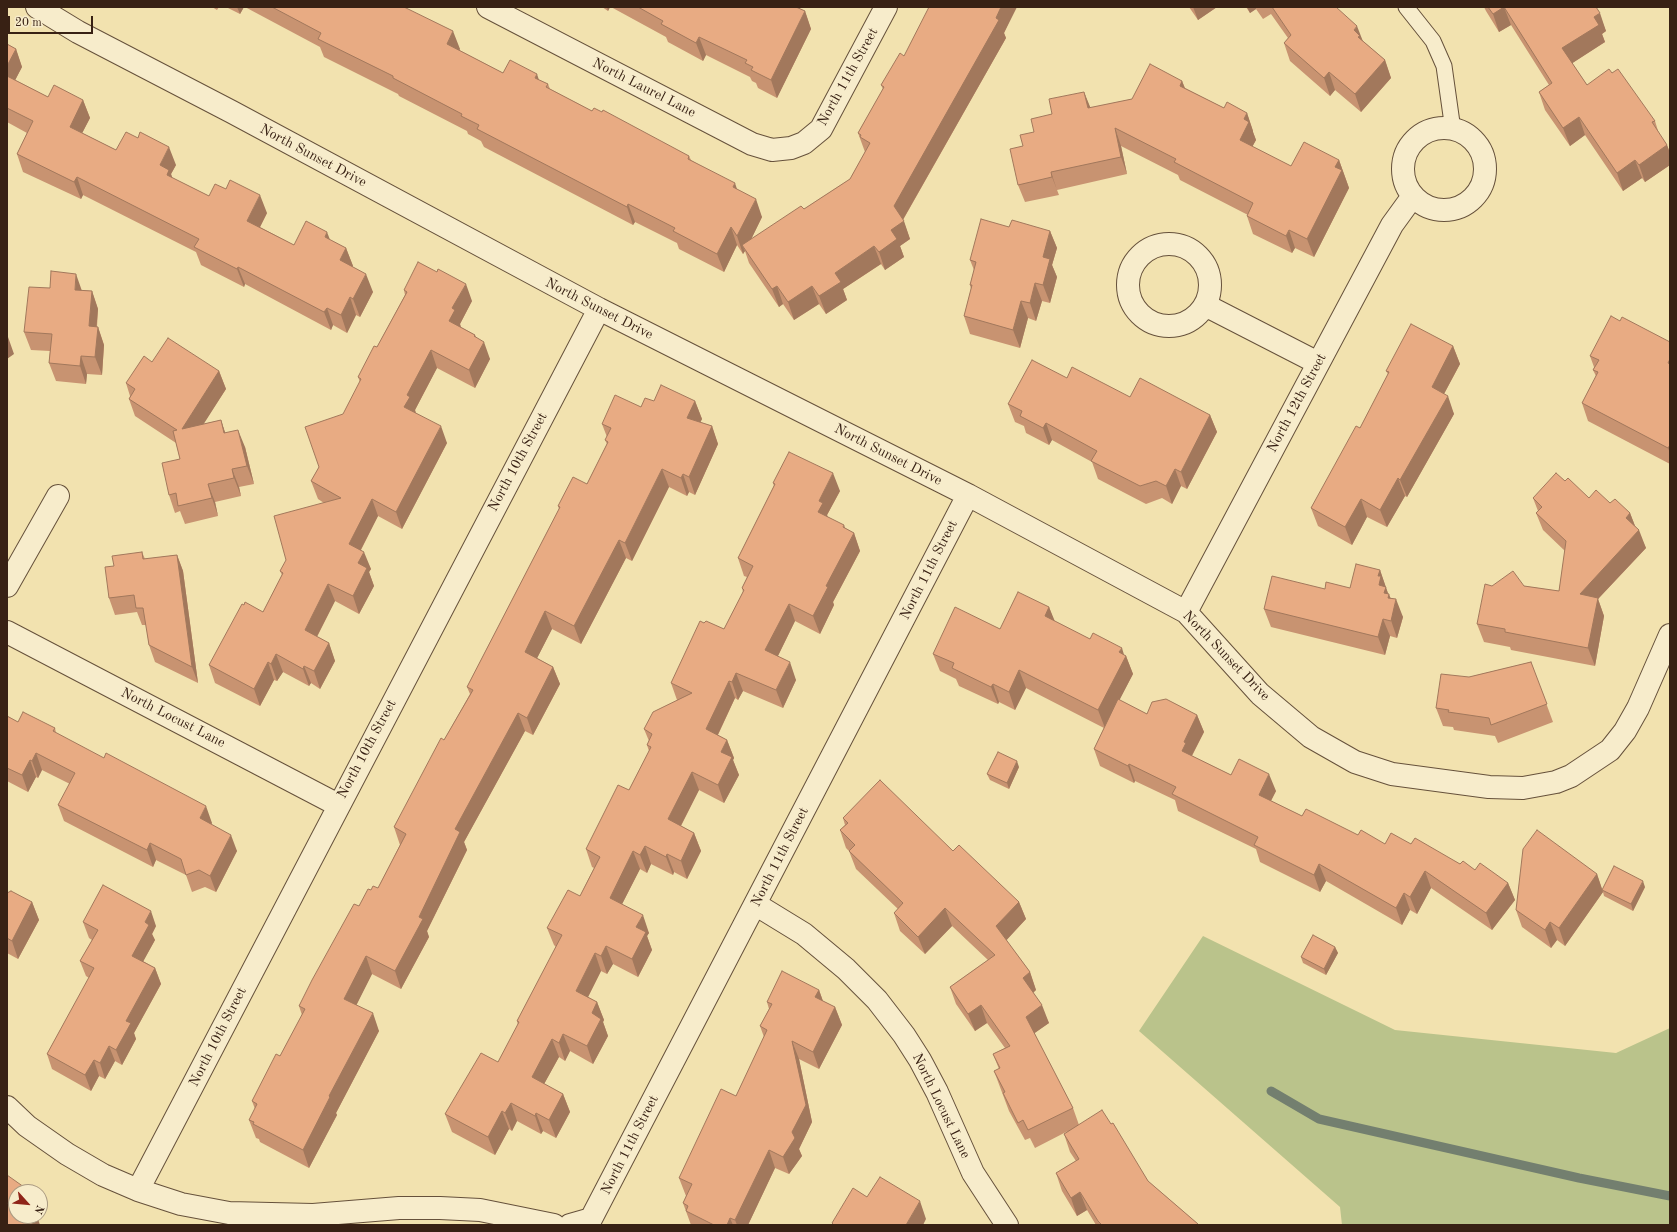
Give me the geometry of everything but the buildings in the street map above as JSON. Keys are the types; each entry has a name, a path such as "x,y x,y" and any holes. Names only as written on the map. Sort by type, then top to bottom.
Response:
{"street":[{"name":"North Sunset Drive","path":"37,7 78,32 246,119 599,309 968,495 1186,612 1260,694 1311,737 1355,762 1392,774 1489,787 1523,788 1556,782 1571,776 1610,750 1624,731 1638,708 1670,635"},
{"name":"North Laurel Lane","path":"488,7 752,144 772,150 791,148 804,143"},
{"name":"North 11th Street","path":"804,143 821,129 886,7"},
{"path":"1440,128 1465,134 1482,154 1484,179 1479,191 1465,204 1447,210 1428,207 1413,196 1406,186 1403,173 1404,160 1408,148 1417,138 1440,128"},
{"name":"North 12th Street","path":"1186,612 1392,226 1413,196"},
{"path":"1205,305 1318,363"},
{"name":"North 10th Street","path":"138,1190 338,805 599,309"},
{"name":"North 11th Street","path":"594,1222 755,904 968,495"},
{"path":"7,586 58,496"},
{"name":"North Locust Lane","path":"7,632 338,805"},
{"name":"North Locust Lane","path":"755,904 804,934 846,968 877,1000 904,1035 920,1060 937,1092 973,1173 1007,1225"},
{"path":"7,1107 27,1126 66,1154 103,1175 138,1190 181,1204 229,1213 313,1215 412,1216 480,1210 554,1225"},
{"path":"570,1225 594,1222"}],"lane":[{"path":"1406,7 1434,41 1444,66 1453,130"}],"green space":[{"path":"1203,936 1395,1030 1616,1053 1670,1028 1670,1225 1342,1225 1340,1207 1139,1031"}],"waterway":[{"path":"1271,1091 1319,1119 1579,1178 1670,1196"}]}
